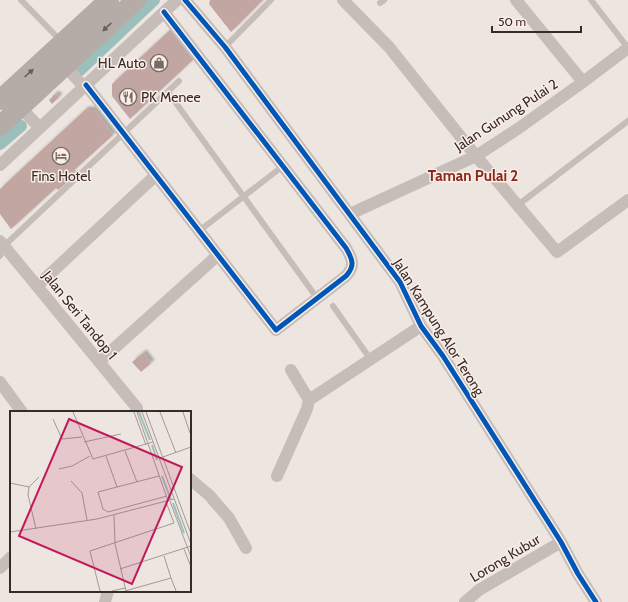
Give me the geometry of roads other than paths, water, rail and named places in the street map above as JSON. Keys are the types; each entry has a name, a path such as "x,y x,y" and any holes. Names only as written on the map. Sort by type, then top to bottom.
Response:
{"main road":[{"path":"0,100 109,0"},
{"path":"0,126 136,0"}],"street":[{"path":"0,165 177,0"},
{"path":"343,0 389,47 476,156 557,252 628,200"},
{"path":"516,0 583,82"},
{"name":"Jalan Kampung Alor Terong","path":"191,2 400,282 422,326 443,356 561,542 578,574 596,602"},
{"path":"65,66 85,86 124,134 276,330 346,276 351,271 353,263 351,256 164,12"},
{"name":"Jalan Gunung Pulai 2","path":"350,214 476,156 519,128 628,48"},
{"path":"20,107 40,128"},
{"path":"37,286 156,175"},
{"name":"Jalan Seri Tandop 1","path":"1,248 37,286 137,410"},
{"path":"99,362 218,255"},
{"path":"309,400 422,326"},
{"path":"277,476 307,410 309,400 291,370"},
{"path":"0,382 21,411"},
{"path":"191,480 209,495 229,518 246,548"},
{"name":"Lorong Kubur","path":"465,602 479,590 561,542"},
{"path":"0,568 10,557"},
{"path":"105,602 108,592"}],"lane":[{"path":"21,0 62,42"},
{"path":"225,47 271,0"},
{"path":"591,0 628,48"},
{"path":"1,248 179,81"},
{"path":"168,92 317,298"},
{"path":"518,205 628,121"},
{"path":"200,231 283,166"},
{"path":"333,306 370,360"}],"waterway":[{"path":"79,71 154,0"},
{"path":"0,144 21,126"}],"place":[{"name":"HL Auto","path":"159,63"},
{"name":"PK Menee","path":"128,97"},
{"name":"Fins Hotel","path":"61,156"}],"district":[{"name":"Taman Pulai 2","path":"473,176"}]}
